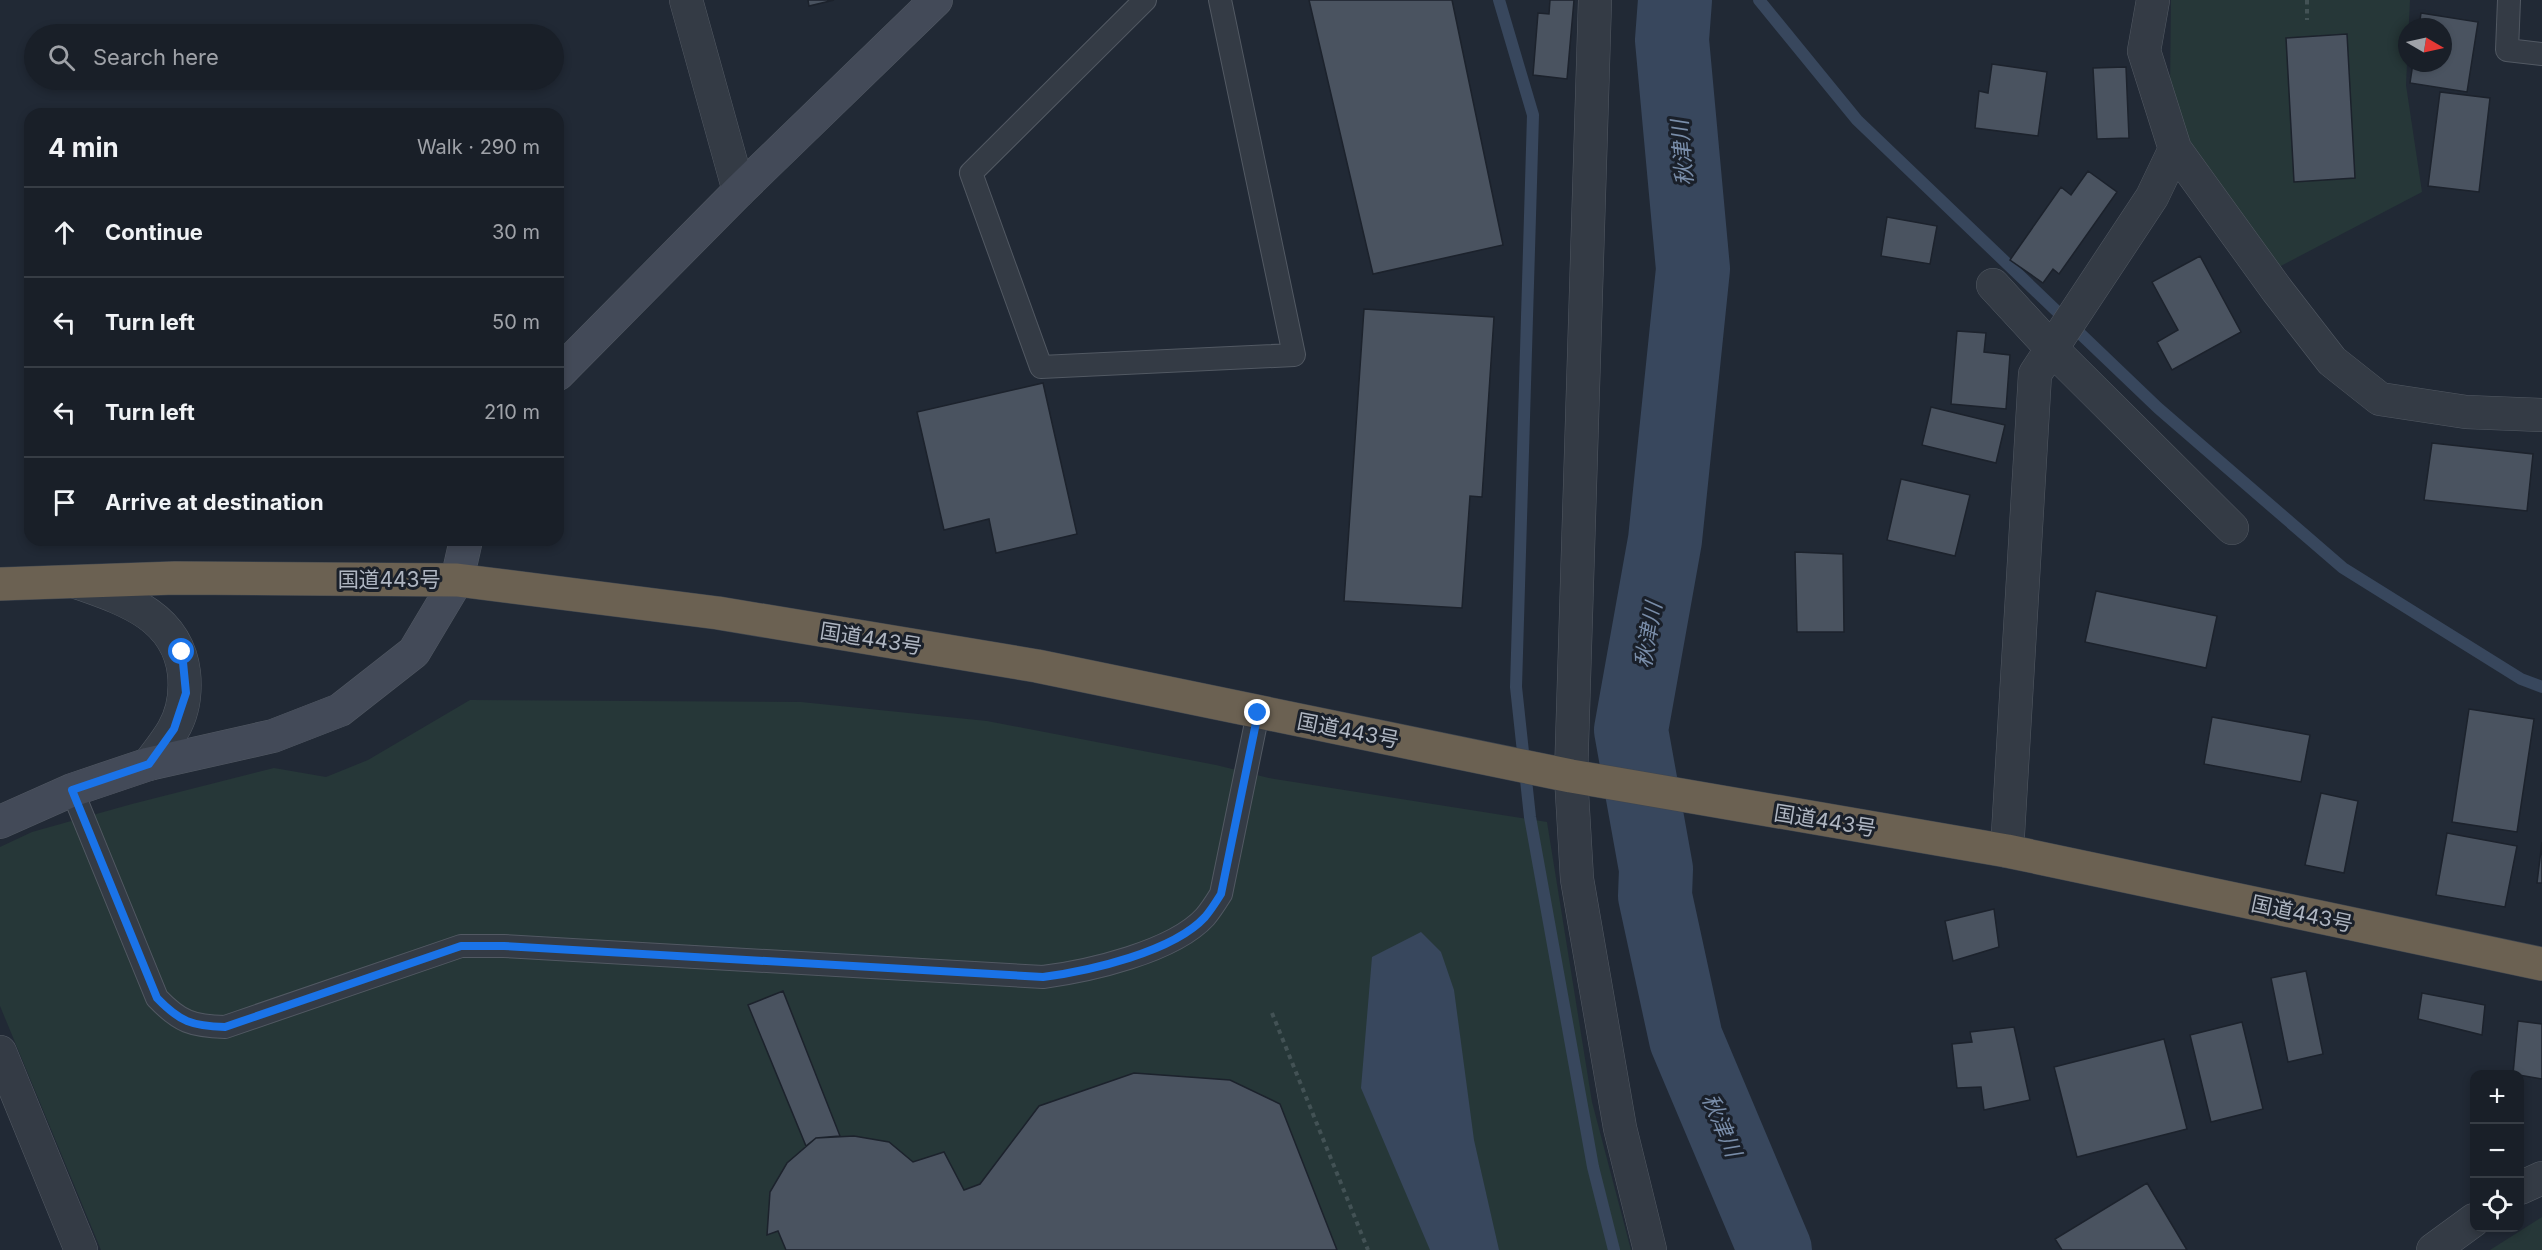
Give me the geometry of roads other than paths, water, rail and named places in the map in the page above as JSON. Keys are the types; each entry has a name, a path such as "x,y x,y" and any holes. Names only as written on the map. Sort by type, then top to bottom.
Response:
{"highway":[{"name":"国道443号","path":"0,584 72,580 457,580 718,613 1037,666 1556,773 1768,812 2007,851 2542,964"}],"street":[{"path":"686,0 740,191"},
{"path":"564,368 740,191 936,0"},
{"path":"1595,0 1556,773 1577,879 1620,1128 1650,1250"},
{"path":"2153,0 2144,51 2175,149 2332,361 2380,399 2466,412 2542,415"},
{"path":"2007,851 2035,374 2152,196 2175,149"},
{"path":"1993,285 2060,335 2232,528"},
{"path":"0,822 72,790 149,764 273,736 340,710 414,652 457,580 465,546"},
{"path":"72,580 125,599 166,627 182,652 186,693 174,729 149,764"},
{"path":"0,1052 81,1250"},
{"path":"2524,1186 2542,1178"},
{"path":"2433,1250 2470,1224"}],"lane":[{"path":"1145,0 971,173 1041,367 1294,356 1220,0"},
{"path":"2509,0 2507,50 2542,54"},
{"path":"72,790 157,998 174,1016 197,1026 225,1027 461,946 504,946 1043,977 1079,972 1125,959 1180,936 1205,918 1221,894 1258,713"}],"water":[{"path":"1421,932 1441,952 1454,990 1474,1140 1499,1250 1430,1250 1361,1088 1372,957"}],"waterway":[{"path":"1499,0 1533,115 1516,687 1530,817 1593,1167 1614,1250"},
{"name":"秋津川","path":"1675,0 1672,40 1693,269 1665,540 1631,730 1656,869 1655,896 1686,1039 1775,1250"},
{"path":"1759,0 1857,120 2158,408 2343,568 2521,679 2542,687"}]}
